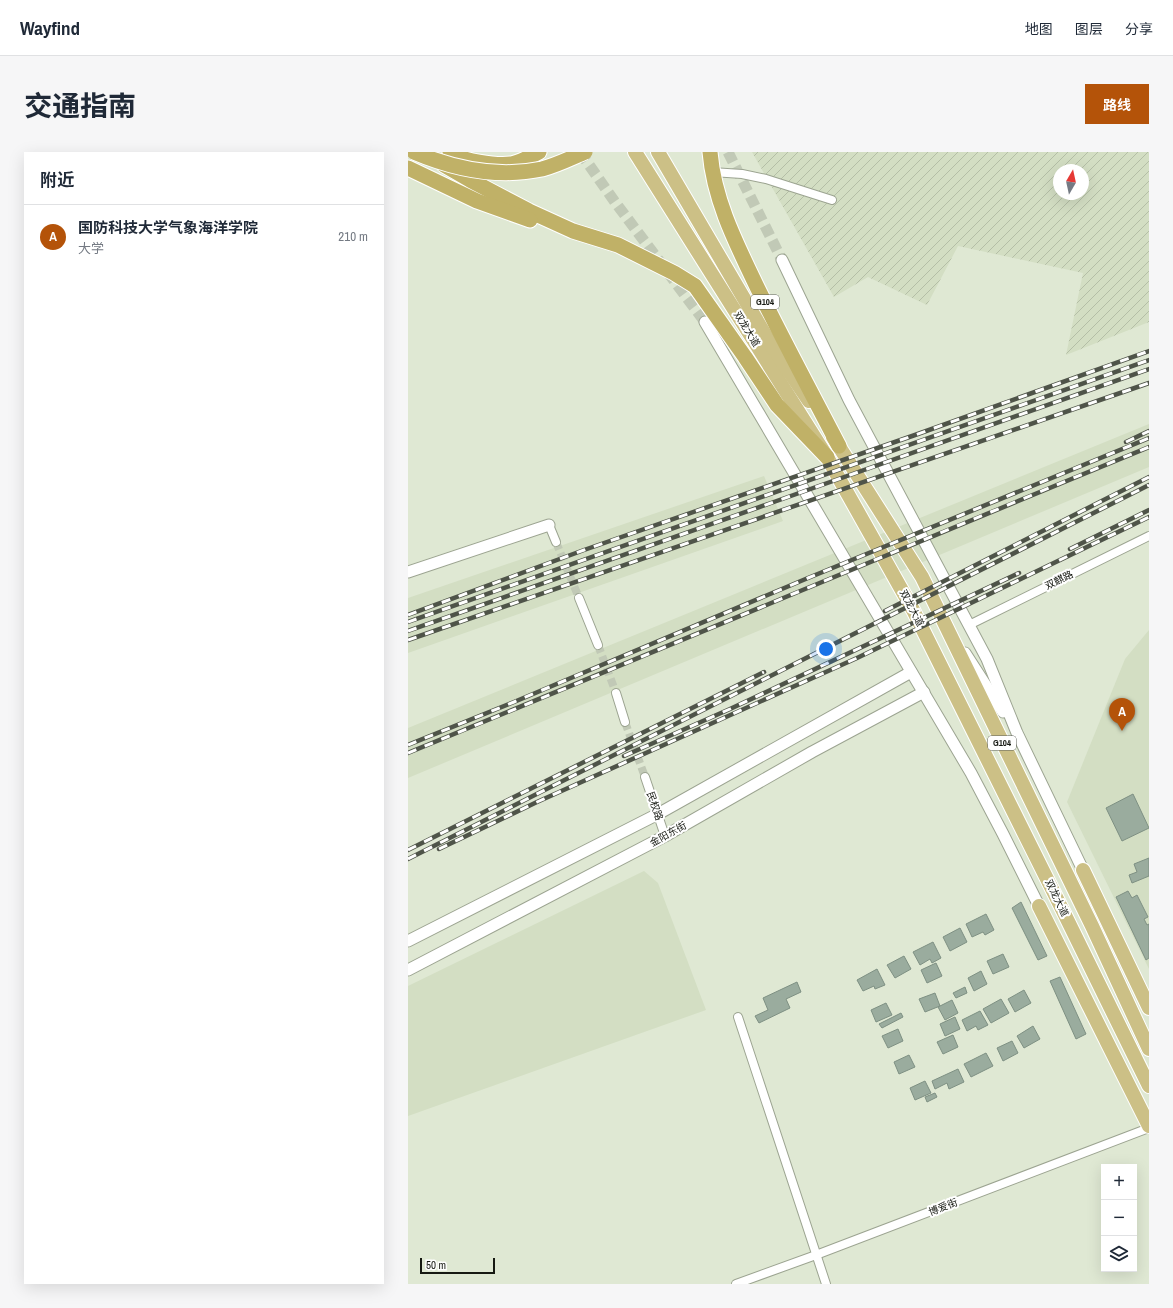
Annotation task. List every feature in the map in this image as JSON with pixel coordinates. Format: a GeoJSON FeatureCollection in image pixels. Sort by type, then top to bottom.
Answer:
{"type":"FeatureCollection","features":[{"type":"Feature","properties":{"kind":"highway"},"geometry":{"type":"LineString","coordinates":[[414,152],[430,159],[462,168],[493,173],[511,173],[543,169],[566,161],[585,152]]}},
{"type":"Feature","properties":{"kind":"highway","name":"G104"},"geometry":{"type":"LineString","coordinates":[[425,152],[470,180],[529,211],[573,231],[618,245],[674,273],[695,286],[745,357],[776,405],[827,458]]}},
{"type":"Feature","properties":{"kind":"highway"},"geometry":{"type":"LineString","coordinates":[[450,152],[454,155],[475,162],[510,164],[523,161],[539,152]]}},
{"type":"Feature","properties":{"kind":"highway","name":"双龙大道"},"geometry":{"type":"LineString","coordinates":[[635,152],[827,458],[913,610],[1149,1086]]}},
{"type":"Feature","properties":{"kind":"highway","name":"双龙大道"},"geometry":{"type":"LineString","coordinates":[[658,152],[774,348],[839,446],[922,577],[1092,926],[1149,1048]]}},
{"type":"Feature","properties":{"kind":"highway","name":"G104"},"geometry":{"type":"LineString","coordinates":[[710,152],[712,172],[730,229],[778,328],[839,446]]}},
{"type":"Feature","properties":{"kind":"highway"},"geometry":{"type":"LineString","coordinates":[[408,168],[505,212],[561,230],[588,236]]}},
{"type":"Feature","properties":{"kind":"highway"},"geometry":{"type":"LineString","coordinates":[[1083,870],[1149,1008]]}},
{"type":"Feature","properties":{"kind":"highway","name":"双龙大道"},"geometry":{"type":"LineString","coordinates":[[1039,906],[1149,1127]]}},
{"type":"Feature","properties":{"kind":"street"},"geometry":{"type":"LineString","coordinates":[[712,172],[742,174],[766,179],[832,200]]}},
{"type":"Feature","properties":{"kind":"street"},"geometry":{"type":"LineString","coordinates":[[782,260],[849,400],[987,659],[1017,733],[1083,870]]}},
{"type":"Feature","properties":{"kind":"street"},"geometry":{"type":"LineString","coordinates":[[705,322],[978,786],[1004,834],[1039,906]]}},
{"type":"Feature","properties":{"kind":"street"},"geometry":{"type":"LineString","coordinates":[[408,572],[549,525],[556,542]]}},
{"type":"Feature","properties":{"kind":"street","name":"双麒路"},"geometry":{"type":"LineString","coordinates":[[969,625],[1149,536]]}},
{"type":"Feature","properties":{"kind":"street"},"geometry":{"type":"LineString","coordinates":[[579,598],[598,645]]}},
{"type":"Feature","properties":{"kind":"street"},"geometry":{"type":"LineString","coordinates":[[942,618],[1017,733]]}},
{"type":"Feature","properties":{"kind":"street"},"geometry":{"type":"LineString","coordinates":[[408,941],[658,814],[911,672]]}},
{"type":"Feature","properties":{"kind":"street","name":"金阳东街"},"geometry":{"type":"LineString","coordinates":[[408,970],[665,836],[812,752],[924,692]]}},
{"type":"Feature","properties":{"kind":"street"},"geometry":{"type":"LineString","coordinates":[[616,694],[626,722]]}},
{"type":"Feature","properties":{"kind":"street","name":"民权路"},"geometry":{"type":"LineString","coordinates":[[645,777],[665,836]]}},
{"type":"Feature","properties":{"kind":"street"},"geometry":{"type":"LineString","coordinates":[[738,1017],[826,1284]]}},
{"type":"Feature","properties":{"kind":"street","name":"博爱街"},"geometry":{"type":"LineString","coordinates":[[736,1284],[816,1255],[1149,1127]]}},
{"type":"Feature","properties":{"kind":"shaded area"},"geometry":{"type":"Polygon","coordinates":[[[752,152],[1149,152],[1149,322],[1066,355],[1083,273],[958,246],[927,305],[868,277],[834,297],[752,152]]]}},
{"type":"Feature","properties":{"kind":"shaded area"},"geometry":{"type":"Polygon","coordinates":[[[1149,424],[1149,467],[408,778],[408,728],[1149,424]]]}},
{"type":"Feature","properties":{"kind":"shaded area"},"geometry":{"type":"Polygon","coordinates":[[[764,476],[783,521],[408,653],[408,598],[764,476]]]}},
{"type":"Feature","properties":{"kind":"shaded area"},"geometry":{"type":"Polygon","coordinates":[[[1149,630],[1149,969],[1067,802],[1125,659],[1149,630]]]}},
{"type":"Feature","properties":{"kind":"shaded area"},"geometry":{"type":"Polygon","coordinates":[[[644,871],[658,883],[706,1010],[408,1116],[408,986],[644,871]]]}},
{"type":"Feature","properties":{"kind":"building"},"geometry":{"type":"Polygon","coordinates":[[[1133,794],[1149,828],[1122,841],[1106,808],[1133,794]]]}},
{"type":"Feature","properties":{"kind":"building"},"geometry":{"type":"Polygon","coordinates":[[[1149,858],[1149,876],[1132,883],[1129,875],[1137,872],[1134,864],[1149,858]]]}},
{"type":"Feature","properties":{"kind":"building"},"geometry":{"type":"Polygon","coordinates":[[[1128,891],[1132,898],[1137,895],[1148,917],[1144,919],[1147,925],[1149,924],[1149,958],[1146,960],[1116,897],[1128,891]]]}},
{"type":"Feature","properties":{"kind":"building"},"geometry":{"type":"Polygon","coordinates":[[[1021,902],[1047,956],[1038,960],[1012,908],[1021,902]]]}},
{"type":"Feature","properties":{"kind":"building"},"geometry":{"type":"Polygon","coordinates":[[[986,914],[994,930],[985,935],[983,932],[972,937],[966,924],[986,914]]]}},
{"type":"Feature","properties":{"kind":"building"},"geometry":{"type":"Polygon","coordinates":[[[960,928],[967,942],[950,951],[943,937],[960,928]]]}},
{"type":"Feature","properties":{"kind":"building"},"geometry":{"type":"Polygon","coordinates":[[[933,942],[941,958],[932,963],[930,959],[920,965],[913,952],[933,942]]]}},
{"type":"Feature","properties":{"kind":"building"},"geometry":{"type":"Polygon","coordinates":[[[1003,954],[1009,967],[993,974],[987,961],[1003,954]]]}},
{"type":"Feature","properties":{"kind":"building"},"geometry":{"type":"Polygon","coordinates":[[[904,956],[911,969],[895,978],[887,965],[904,956]]]}},
{"type":"Feature","properties":{"kind":"building"},"geometry":{"type":"Polygon","coordinates":[[[936,963],[942,976],[927,983],[921,970],[936,963]]]}},
{"type":"Feature","properties":{"kind":"building"},"geometry":{"type":"Polygon","coordinates":[[[877,969],[885,985],[875,989],[874,986],[863,991],[857,980],[877,969]]]}},
{"type":"Feature","properties":{"kind":"building"},"geometry":{"type":"Polygon","coordinates":[[[981,971],[987,984],[974,991],[968,978],[981,971]]]}},
{"type":"Feature","properties":{"kind":"building"},"geometry":{"type":"Polygon","coordinates":[[[1060,977],[1086,1034],[1076,1039],[1050,981],[1060,977]]]}},
{"type":"Feature","properties":{"kind":"building"},"geometry":{"type":"Polygon","coordinates":[[[797,982],[801,992],[786,999],[790,1008],[759,1023],[755,1016],[768,1010],[763,998],[797,982]]]}},
{"type":"Feature","properties":{"kind":"building"},"geometry":{"type":"Polygon","coordinates":[[[965,987],[967,993],[956,998],[953,993],[965,987]]]}},
{"type":"Feature","properties":{"kind":"building"},"geometry":{"type":"Polygon","coordinates":[[[1024,990],[1031,1003],[1015,1012],[1008,999],[1024,990]]]}},
{"type":"Feature","properties":{"kind":"building"},"geometry":{"type":"Polygon","coordinates":[[[935,993],[940,1006],[925,1012],[919,999],[935,993]]]}},
{"type":"Feature","properties":{"kind":"building"},"geometry":{"type":"Polygon","coordinates":[[[1001,999],[1009,1013],[991,1023],[983,1009],[1001,999]]]}},
{"type":"Feature","properties":{"kind":"building"},"geometry":{"type":"Polygon","coordinates":[[[952,1000],[958,1013],[945,1020],[938,1007],[952,1000]]]}},
{"type":"Feature","properties":{"kind":"building"},"geometry":{"type":"Polygon","coordinates":[[[886,1003],[892,1015],[876,1022],[871,1010],[886,1003]]]}},
{"type":"Feature","properties":{"kind":"building"},"geometry":{"type":"Polygon","coordinates":[[[980,1011],[988,1025],[978,1030],[976,1026],[967,1031],[962,1020],[980,1011]]]}},
{"type":"Feature","properties":{"kind":"building"},"geometry":{"type":"Polygon","coordinates":[[[901,1013],[903,1017],[882,1028],[879,1024],[901,1013]]]}},
{"type":"Feature","properties":{"kind":"building"},"geometry":{"type":"Polygon","coordinates":[[[955,1017],[960,1029],[945,1036],[940,1024],[955,1017]]]}},
{"type":"Feature","properties":{"kind":"building"},"geometry":{"type":"Polygon","coordinates":[[[1033,1026],[1040,1039],[1024,1048],[1017,1036],[1033,1026]]]}},
{"type":"Feature","properties":{"kind":"building"},"geometry":{"type":"Polygon","coordinates":[[[898,1029],[903,1041],[888,1048],[882,1036],[898,1029]]]}},
{"type":"Feature","properties":{"kind":"building"},"geometry":{"type":"Polygon","coordinates":[[[953,1035],[958,1047],[943,1054],[937,1042],[953,1035]]]}},
{"type":"Feature","properties":{"kind":"building"},"geometry":{"type":"Polygon","coordinates":[[[1012,1041],[1018,1053],[1003,1061],[997,1048],[1012,1041]]]}},
{"type":"Feature","properties":{"kind":"building"},"geometry":{"type":"Polygon","coordinates":[[[986,1053],[993,1066],[971,1077],[964,1064],[986,1053]]]}},
{"type":"Feature","properties":{"kind":"building"},"geometry":{"type":"Polygon","coordinates":[[[909,1055],[915,1067],[899,1074],[894,1062],[909,1055]]]}},
{"type":"Feature","properties":{"kind":"building"},"geometry":{"type":"Polygon","coordinates":[[[958,1069],[964,1082],[949,1089],[947,1083],[935,1089],[932,1081],[958,1069]]]}},
{"type":"Feature","properties":{"kind":"building"},"geometry":{"type":"Polygon","coordinates":[[[925,1081],[931,1093],[915,1100],[910,1088],[925,1081]]]}},
{"type":"Feature","properties":{"kind":"building"},"geometry":{"type":"Polygon","coordinates":[[[935,1093],[937,1097],[927,1102],[925,1097],[935,1093]]]}},
{"type":"Feature","properties":{"kind":"tunnel"},"geometry":{"type":"LineString","coordinates":[[580,152],[615,202],[705,322]]}},
{"type":"Feature","properties":{"kind":"tunnel"},"geometry":{"type":"LineString","coordinates":[[728,152],[782,260]]}},
{"type":"Feature","properties":{"kind":"tunnel"},"geometry":{"type":"LineString","coordinates":[[556,542],[579,598]]}},
{"type":"Feature","properties":{"kind":"tunnel"},"geometry":{"type":"LineString","coordinates":[[598,645],[616,693]]}},
{"type":"Feature","properties":{"kind":"tunnel"},"geometry":{"type":"LineString","coordinates":[[625,722],[645,777]]}},
{"type":"Feature","properties":{"kind":"railway"},"geometry":{"type":"LineString","coordinates":[[408,615],[584,550],[915,435],[1149,351]]}},
{"type":"Feature","properties":{"kind":"railway"},"geometry":{"type":"LineString","coordinates":[[408,622],[1149,360]]}},
{"type":"Feature","properties":{"kind":"railway"},"geometry":{"type":"LineString","coordinates":[[408,631],[1149,369]]}},
{"type":"Feature","properties":{"kind":"railway"},"geometry":{"type":"LineString","coordinates":[[408,640],[1149,383]]}},
{"type":"Feature","properties":{"kind":"railway"},"geometry":{"type":"LineString","coordinates":[[1126,442],[1149,431]]}},
{"type":"Feature","properties":{"kind":"railway"},"geometry":{"type":"LineString","coordinates":[[408,745],[1149,438]]}},
{"type":"Feature","properties":{"kind":"railway"},"geometry":{"type":"LineString","coordinates":[[408,753],[1149,447]]}},
{"type":"Feature","properties":{"kind":"railway"},"geometry":{"type":"LineString","coordinates":[[885,611],[1149,477]]}},
{"type":"Feature","properties":{"kind":"railway"},"geometry":{"type":"LineString","coordinates":[[408,859],[1149,485]]}},
{"type":"Feature","properties":{"kind":"railway"},"geometry":{"type":"LineString","coordinates":[[1070,549],[1149,510]]}},
{"type":"Feature","properties":{"kind":"railway"},"geometry":{"type":"LineString","coordinates":[[439,849],[537,802],[857,658],[1149,517]]}},
{"type":"Feature","properties":{"kind":"railway"},"geometry":{"type":"LineString","coordinates":[[624,756],[730,709],[1019,573]]}},
{"type":"Feature","properties":{"kind":"railway"},"geometry":{"type":"LineString","coordinates":[[408,850],[764,672]]}},
{"type":"Feature","properties":{"kind":"place","name":"国防科技大学气象海洋学院"},"geometry":{"type":"Point","coordinates":[1122,731]}}]}
